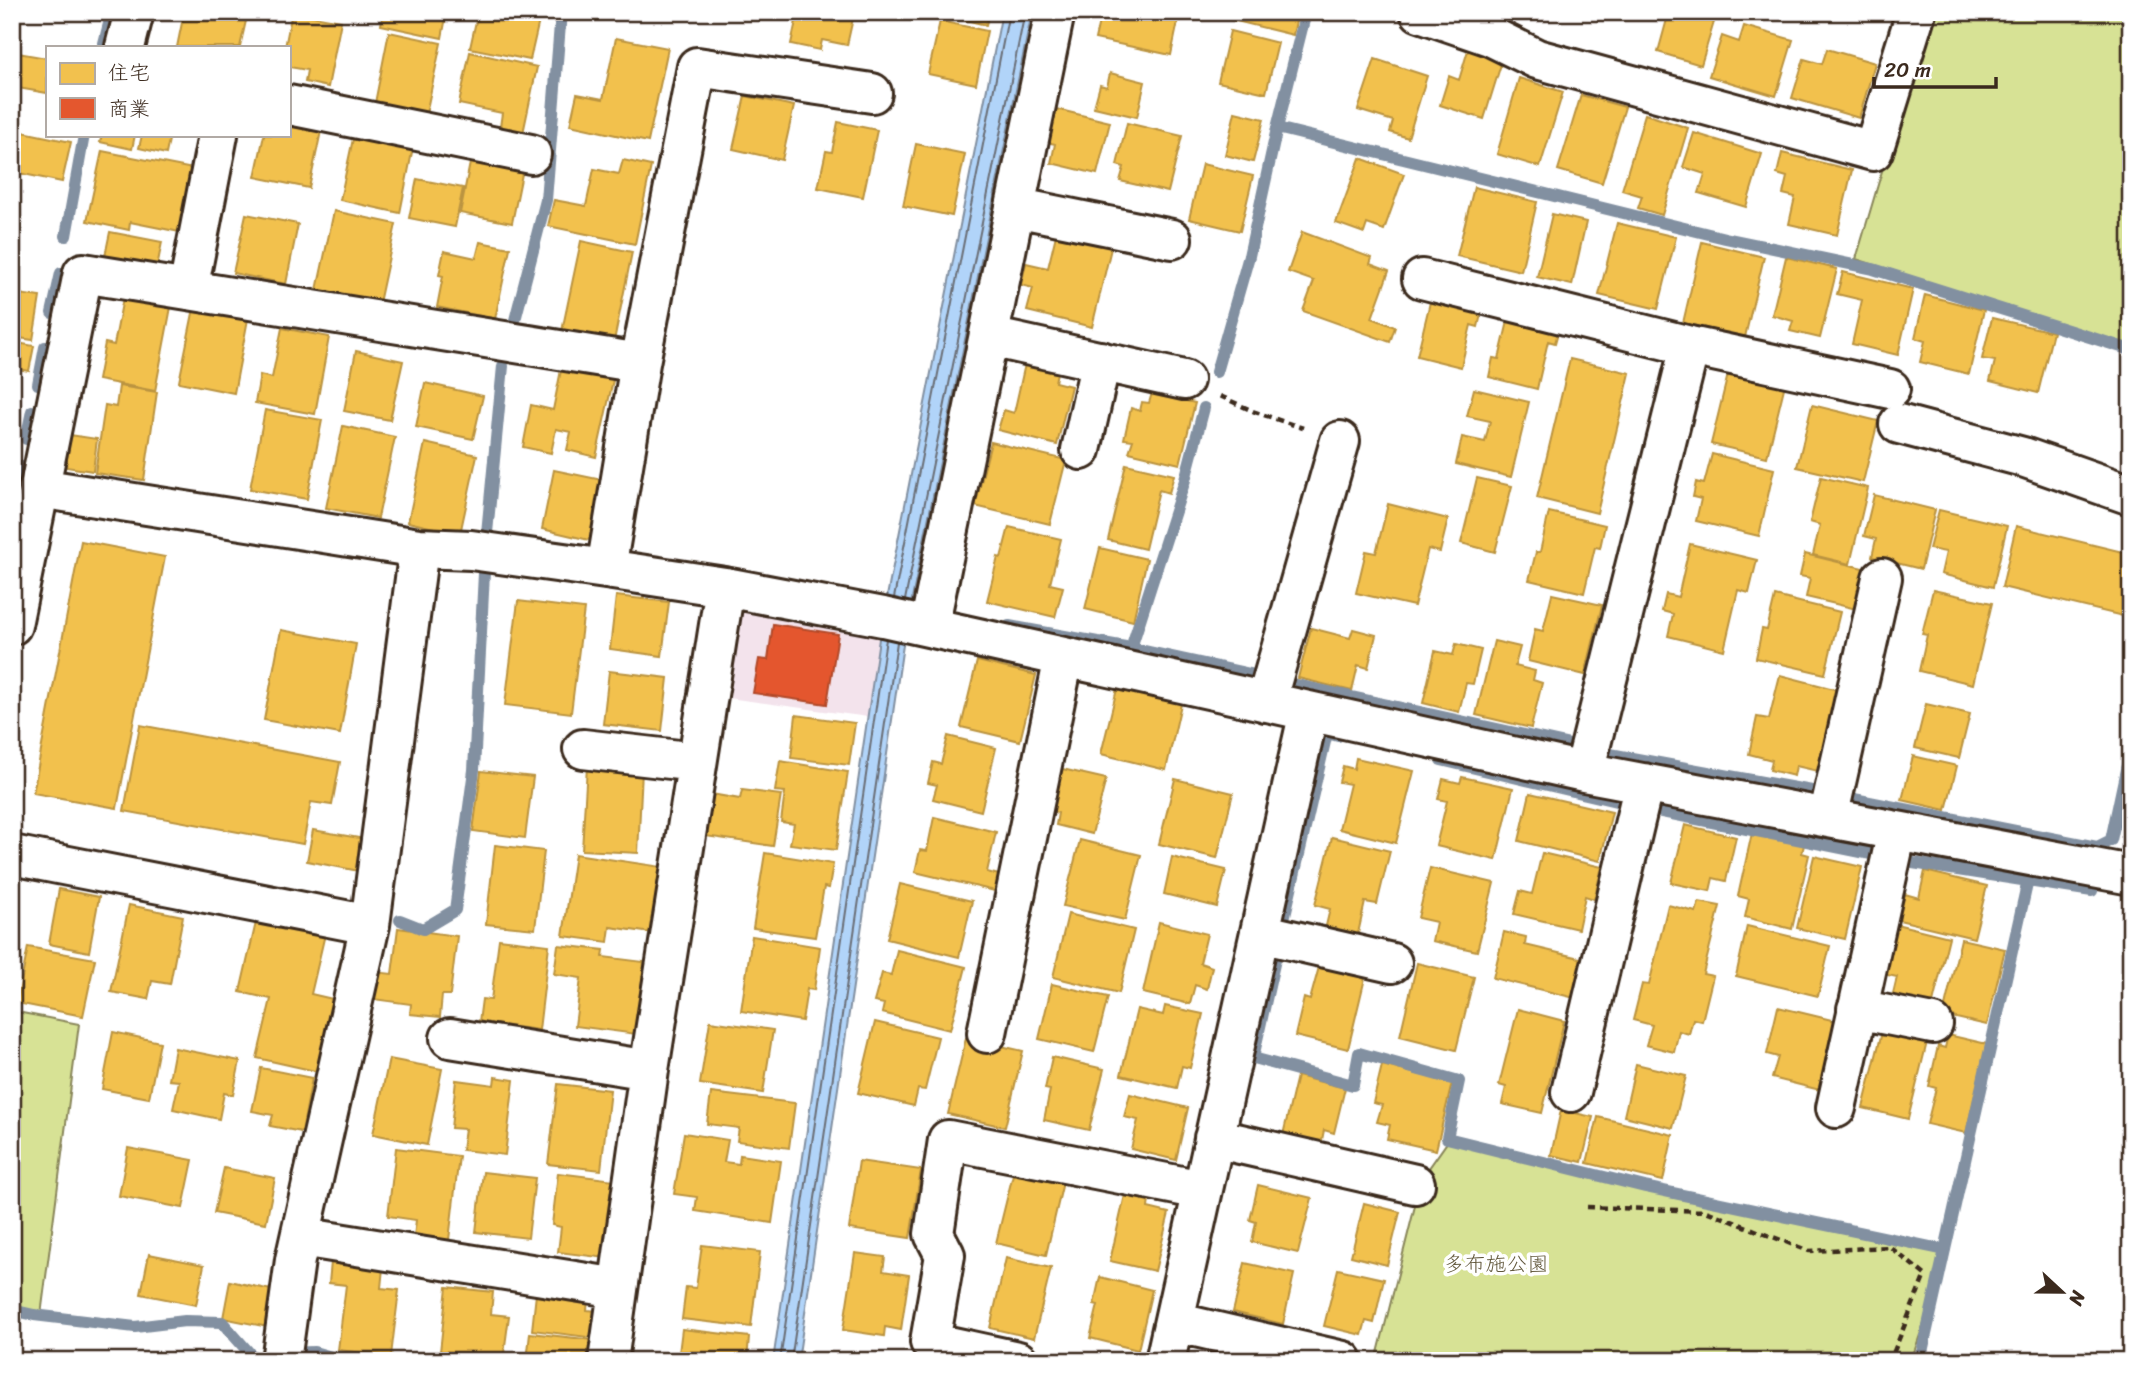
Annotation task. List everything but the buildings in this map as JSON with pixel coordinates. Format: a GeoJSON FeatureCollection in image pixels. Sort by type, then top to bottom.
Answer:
{"type":"FeatureCollection","features":[{"type":"Feature","properties":{"kind":"street"},"geometry":{"type":"LineString","coordinates":[[125,46],[134,12]]}},
{"type":"Feature","properties":{"kind":"street"},"geometry":{"type":"LineString","coordinates":[[908,622],[990,337],[1055,12]]}},
{"type":"Feature","properties":{"kind":"street"},"geometry":{"type":"LineString","coordinates":[[1420,12],[1490,36],[1537,59],[1873,151],[1916,12]]}},
{"type":"Feature","properties":{"kind":"street"},"geometry":{"type":"LineString","coordinates":[[606,569],[640,363],[697,67],[872,93]]}},
{"type":"Feature","properties":{"kind":"street"},"geometry":{"type":"LineString","coordinates":[[290,106],[531,154]]}},
{"type":"Feature","properties":{"kind":"street"},"geometry":{"type":"LineString","coordinates":[[188,290],[218,136]]}},
{"type":"Feature","properties":{"kind":"street"},"geometry":{"type":"LineString","coordinates":[[1015,207],[1171,239]]}},
{"type":"Feature","properties":{"kind":"street"},"geometry":{"type":"LineString","coordinates":[[12,625],[83,273],[640,363]]}},
{"type":"Feature","properties":{"kind":"street"},"geometry":{"type":"LineString","coordinates":[[1422,279],[1690,346],[1894,406],[2023,457],[2131,495]]}},
{"type":"Feature","properties":{"kind":"street"},"geometry":{"type":"LineString","coordinates":[[990,337],[1184,380]]}},
{"type":"Feature","properties":{"kind":"street"},"geometry":{"type":"LineString","coordinates":[[1584,772],[1690,346]]}},
{"type":"Feature","properties":{"kind":"street"},"geometry":{"type":"LineString","coordinates":[[1081,450],[1101,361]]}},
{"type":"Feature","properties":{"kind":"street"},"geometry":{"type":"LineString","coordinates":[[1266,702],[1340,441]]}},
{"type":"Feature","properties":{"kind":"street"},"geometry":{"type":"LineString","coordinates":[[39,488],[419,548],[471,550],[725,587],[908,622],[1584,772],[2131,875]]}},
{"type":"Feature","properties":{"kind":"street"},"geometry":{"type":"LineString","coordinates":[[283,1348],[295,1260],[370,925],[419,548]]}},
{"type":"Feature","properties":{"kind":"street"},"geometry":{"type":"LineString","coordinates":[[1828,818],[1882,578]]}},
{"type":"Feature","properties":{"kind":"street"},"geometry":{"type":"LineString","coordinates":[[608,1361],[649,1070],[725,587]]}},
{"type":"Feature","properties":{"kind":"street"},"geometry":{"type":"LineString","coordinates":[[987,1033],[1064,657]]}},
{"type":"Feature","properties":{"kind":"street"},"geometry":{"type":"LineString","coordinates":[[1166,1361],[1309,711]]}},
{"type":"Feature","properties":{"kind":"street"},"geometry":{"type":"LineString","coordinates":[[583,749],[697,762]]}},
{"type":"Feature","properties":{"kind":"street"},"geometry":{"type":"LineString","coordinates":[[1571,1092],[1644,783]]}},
{"type":"Feature","properties":{"kind":"street"},"geometry":{"type":"LineString","coordinates":[[1836,1108],[1897,831]]}},
{"type":"Feature","properties":{"kind":"street"},"geometry":{"type":"LineString","coordinates":[[12,855],[370,925]]}},
{"type":"Feature","properties":{"kind":"street"},"geometry":{"type":"LineString","coordinates":[[1259,933],[1392,964]]}},
{"type":"Feature","properties":{"kind":"street"},"geometry":{"type":"LineString","coordinates":[[1857,1009],[1933,1024]]}},
{"type":"Feature","properties":{"kind":"street"},"geometry":{"type":"LineString","coordinates":[[450,1038],[649,1070]]}},
{"type":"Feature","properties":{"kind":"street"},"geometry":{"type":"LineString","coordinates":[[1214,1138],[1415,1184]]}},
{"type":"Feature","properties":{"kind":"street"},"geometry":{"type":"LineString","coordinates":[[1018,1361],[930,1342],[945,1255],[934,1234],[948,1140],[1202,1190]]}},
{"type":"Feature","properties":{"kind":"street"},"geometry":{"type":"LineString","coordinates":[[300,1237],[618,1288]]}},
{"type":"Feature","properties":{"kind":"street"},"geometry":{"type":"LineString","coordinates":[[1174,1322],[1343,1361]]}},
{"type":"Feature","properties":{"kind":"path"},"geometry":{"type":"LineString","coordinates":[[1184,380],[1255,412],[1340,441]]}},
{"type":"Feature","properties":{"kind":"path"},"geometry":{"type":"LineString","coordinates":[[1587,1207],[1706,1211],[1809,1251],[1890,1247],[1924,1275],[1890,1361]]}},
{"type":"Feature","properties":{"kind":"shaded area"},"geometry":{"type":"Polygon","coordinates":[[[737,605],[880,632],[868,717],[721,697],[737,605]]]}},
{"type":"Feature","properties":{"kind":"green space"},"geometry":{"type":"Polygon","coordinates":[[[1929,12],[2131,12],[2131,346],[1856,259],[1929,12]]]}},
{"type":"Feature","properties":{"kind":"green space"},"geometry":{"type":"Polygon","coordinates":[[[12,1011],[79,1024],[41,1315],[12,1312],[12,1011]]]}},
{"type":"Feature","properties":{"kind":"green space","name":"多布施公園"},"geometry":{"type":"Polygon","coordinates":[[[1448,1141],[1670,1194],[1948,1253],[1911,1361],[1376,1361],[1422,1178],[1448,1141]]]}},
{"type":"Feature","properties":{"kind":"water"},"geometry":{"type":"Polygon","coordinates":[[[1002,12],[1032,12],[904,638],[798,1361],[773,1361],[880,632],[1002,12]]]}},
{"type":"Feature","properties":{"kind":"waterway"},"geometry":{"type":"LineString","coordinates":[[103,46],[112,12]]}},
{"type":"Feature","properties":{"kind":"waterway"},"geometry":{"type":"LineString","coordinates":[[514,324],[546,200],[561,12]]}},
{"type":"Feature","properties":{"kind":"waterway"},"geometry":{"type":"LineString","coordinates":[[1277,128],[1306,12]]}},
{"type":"Feature","properties":{"kind":"waterway"},"geometry":{"type":"LineString","coordinates":[[1216,372],[1249,256],[1277,128],[1725,238],[1873,269],[2131,350]]}},
{"type":"Feature","properties":{"kind":"waterway"},"geometry":{"type":"LineString","coordinates":[[66,236],[84,136]]}},
{"type":"Feature","properties":{"kind":"waterway"},"geometry":{"type":"LineString","coordinates":[[52,313],[61,273]]}},
{"type":"Feature","properties":{"kind":"waterway"},"geometry":{"type":"LineString","coordinates":[[38,384],[45,347]]}},
{"type":"Feature","properties":{"kind":"waterway"},"geometry":{"type":"LineString","coordinates":[[487,533],[503,366]]}},
{"type":"Feature","properties":{"kind":"waterway"},"geometry":{"type":"LineString","coordinates":[[1131,648],[1185,480],[1204,408]]}},
{"type":"Feature","properties":{"kind":"waterway"},"geometry":{"type":"LineString","coordinates":[[26,439],[32,411]]}},
{"type":"Feature","properties":{"kind":"waterway"},"geometry":{"type":"LineString","coordinates":[[12,502],[20,466]]}},
{"type":"Feature","properties":{"kind":"waterway"},"geometry":{"type":"LineString","coordinates":[[400,920],[423,929],[455,910],[474,770],[484,573]]}},
{"type":"Feature","properties":{"kind":"waterway"},"geometry":{"type":"LineString","coordinates":[[1009,626],[1131,648],[1255,675]]}},
{"type":"Feature","properties":{"kind":"waterway"},"geometry":{"type":"LineString","coordinates":[[1288,683],[1570,745]]}},
{"type":"Feature","properties":{"kind":"waterway"},"geometry":{"type":"LineString","coordinates":[[1285,915],[1327,733],[1338,736]]}},
{"type":"Feature","properties":{"kind":"waterway"},"geometry":{"type":"LineString","coordinates":[[1849,798],[2097,847],[2111,840],[2131,746]]}},
{"type":"Feature","properties":{"kind":"waterway"},"geometry":{"type":"LineString","coordinates":[[1610,754],[1812,791]]}},
{"type":"Feature","properties":{"kind":"waterway"},"geometry":{"type":"LineString","coordinates":[[1441,760],[1616,801]]}},
{"type":"Feature","properties":{"kind":"waterway"},"geometry":{"type":"LineString","coordinates":[[1652,810],[1871,854]]}},
{"type":"Feature","properties":{"kind":"waterway"},"geometry":{"type":"LineString","coordinates":[[1906,862],[2092,891]]}},
{"type":"Feature","properties":{"kind":"waterway"},"geometry":{"type":"LineString","coordinates":[[1920,1361],[2028,880]]}},
{"type":"Feature","properties":{"kind":"waterway"},"geometry":{"type":"LineString","coordinates":[[1276,955],[1253,1058],[1353,1085],[1359,1053],[1459,1081],[1447,1138],[1645,1187],[1945,1250]]}},
{"type":"Feature","properties":{"kind":"waterway"},"geometry":{"type":"LineString","coordinates":[[12,1310],[135,1327],[185,1321],[222,1322],[252,1356],[252,1361]]}},
{"type":"Feature","properties":{"kind":"waterway"},"geometry":{"type":"LineString","coordinates":[[288,1353],[314,1352],[345,1361]]}}]}
